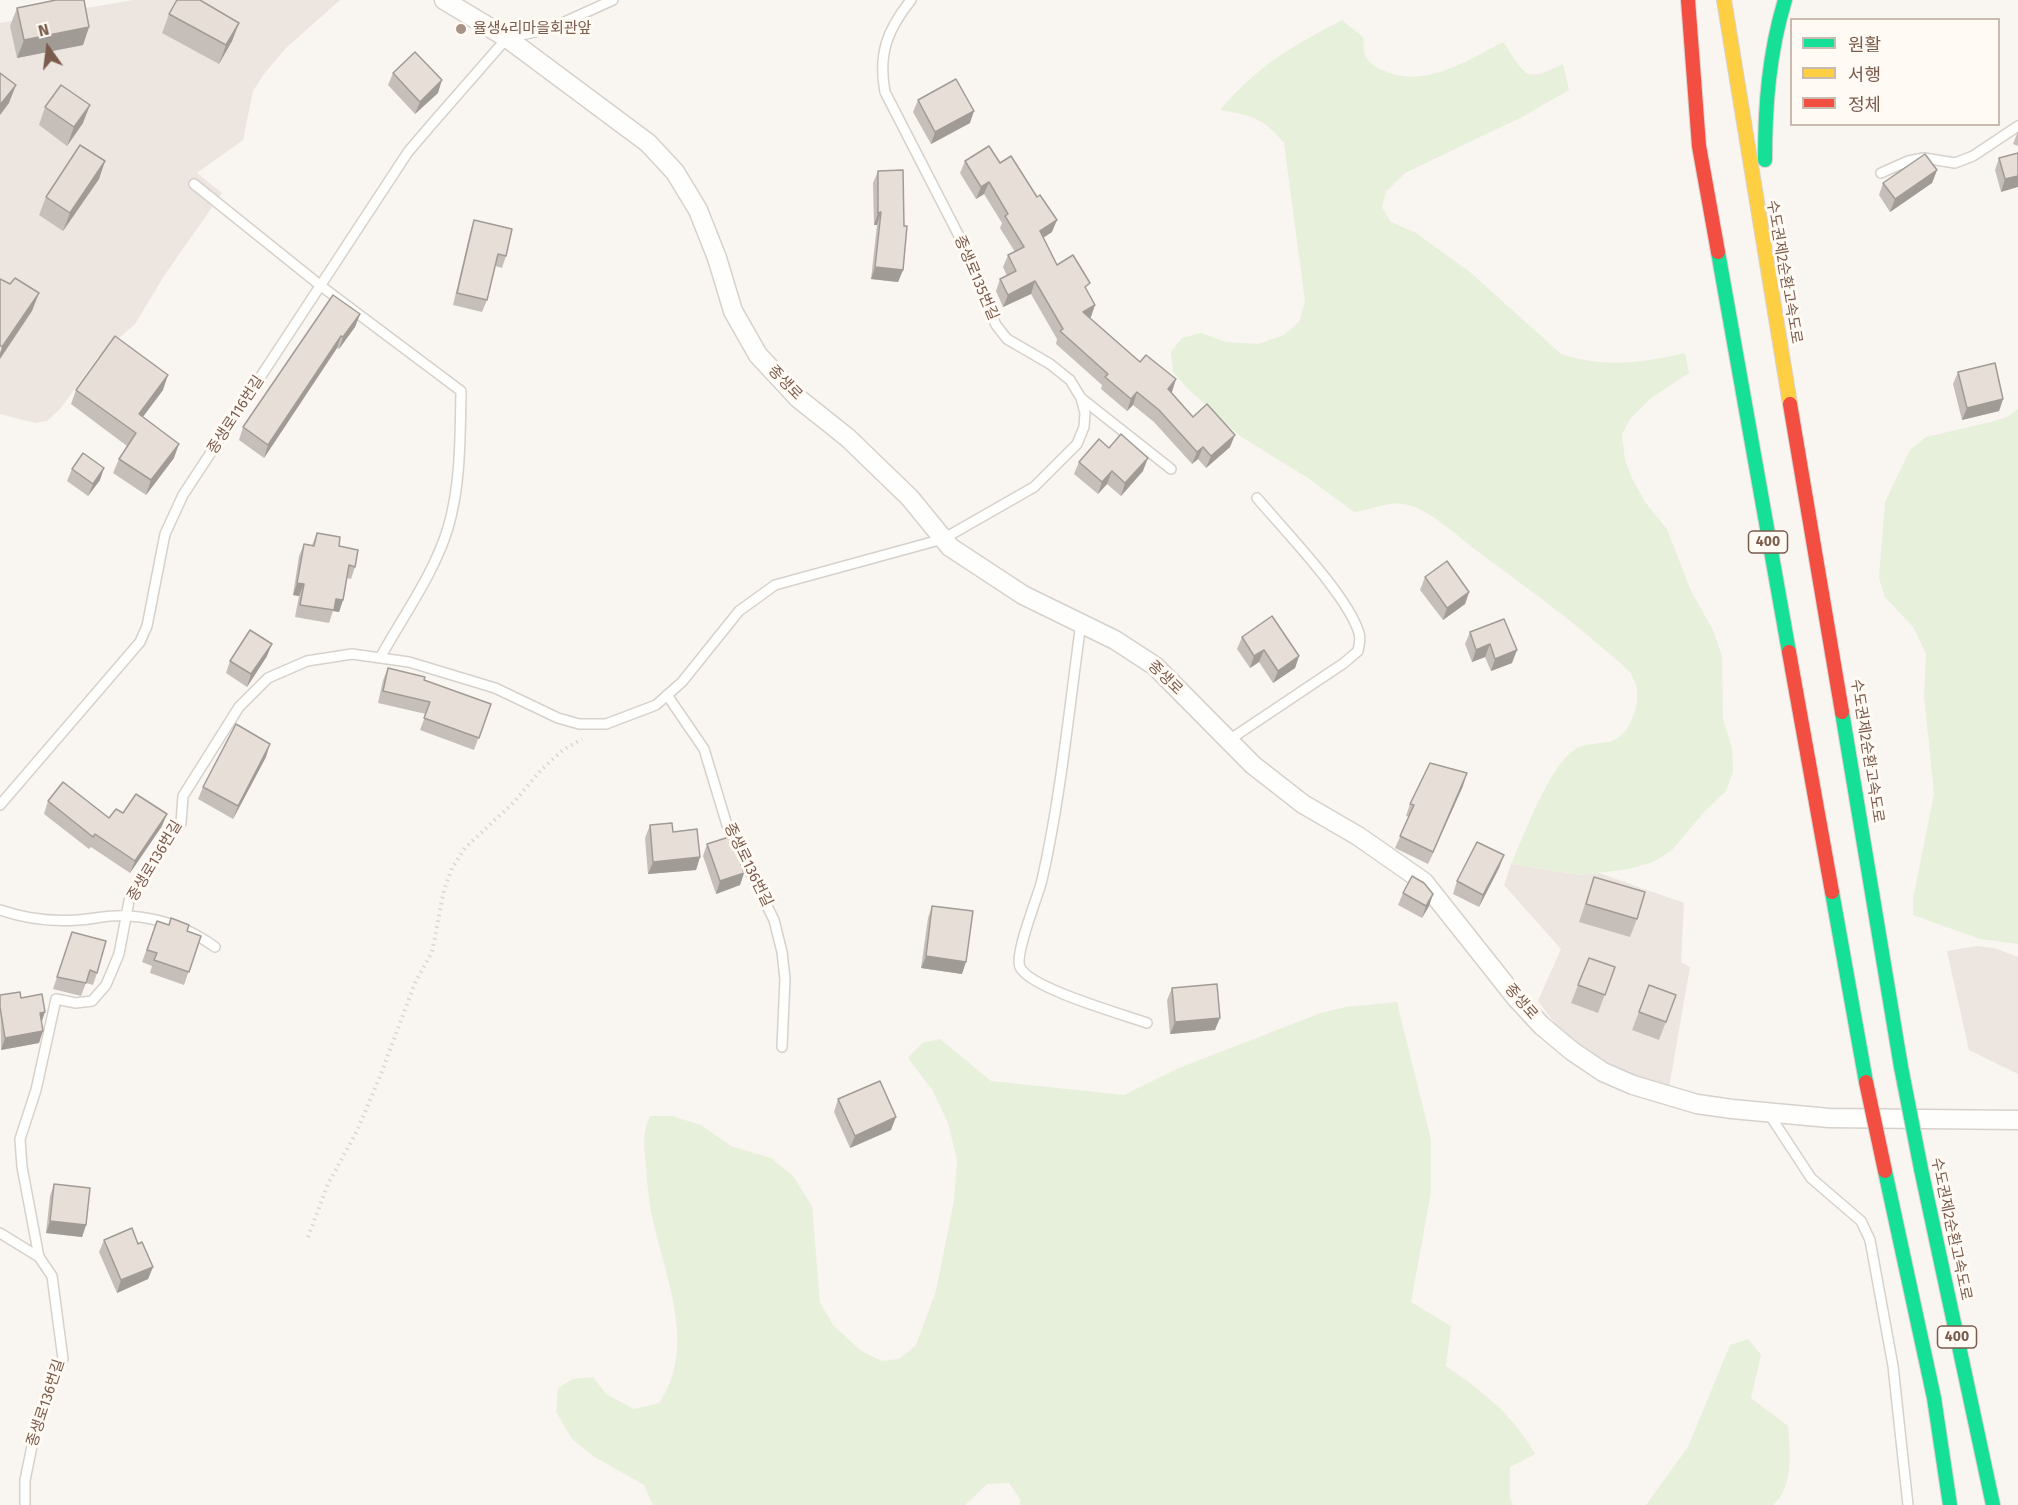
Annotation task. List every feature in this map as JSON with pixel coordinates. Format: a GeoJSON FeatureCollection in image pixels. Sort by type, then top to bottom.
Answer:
{"type":"FeatureCollection","features":[{"type":"Feature","properties":{"kind":"highway","name":"400"},"geometry":{"type":"LineString","coordinates":[[1688,0],[1699,146],[1866,1082],[1934,1398],[1950,1505]]}},
{"type":"Feature","properties":{"kind":"highway","name":"수도권제2순환고속도로"},"geometry":{"type":"LineString","coordinates":[[1724,0],[1767,279],[1848,738],[1901,1067],[1993,1505]]}},
{"type":"Feature","properties":{"kind":"highway"},"geometry":{"type":"LineString","coordinates":[[1767,279],[1764,122],[1776,26],[1785,0]]}},
{"type":"Feature","properties":{"kind":"highway"},"geometry":{"type":"LineString","coordinates":[[1674,11],[1699,146]]}},
{"type":"Feature","properties":{"kind":"street","name":"종생로"},"geometry":{"type":"LineString","coordinates":[[444,0],[507,38],[648,143],[675,172],[698,210],[717,258],[733,311],[758,355],[800,399],[848,438],[910,498],[950,547],[1023,595],[1115,640],[1155,666],[1253,765],[1304,804],[1424,882],[1516,998],[1542,1026],[1572,1051],[1604,1072],[1648,1090],[1696,1104],[1769,1114],[1829,1118],[2018,1120]]}},
{"type":"Feature","properties":{"kind":"lane"},"geometry":{"type":"LineString","coordinates":[[507,38],[549,29],[613,0]]}},
{"type":"Feature","properties":{"kind":"lane","name":"종생로135번길"},"geometry":{"type":"LineString","coordinates":[[911,0],[885,45],[881,68],[885,92],[958,234],[996,325],[1007,339],[1050,364],[1070,380],[1081,398],[1171,469]]}},
{"type":"Feature","properties":{"kind":"lane","name":"종생로116번길"},"geometry":{"type":"LineString","coordinates":[[0,805],[140,642],[147,626],[165,534],[183,495],[408,152],[507,38]]}},
{"type":"Feature","properties":{"kind":"lane"},"geometry":{"type":"LineString","coordinates":[[1881,173],[1908,160],[1924,158],[1955,163],[1973,156],[2018,126]]}},
{"type":"Feature","properties":{"kind":"lane"},"geometry":{"type":"LineString","coordinates":[[194,184],[321,286],[460,391],[459,452],[448,528],[435,560],[380,658]]}},
{"type":"Feature","properties":{"kind":"lane"},"geometry":{"type":"LineString","coordinates":[[943,539],[1017,498],[1054,470],[1077,444],[1084,427],[1085,412],[1081,398]]}},
{"type":"Feature","properties":{"kind":"lane"},"geometry":{"type":"LineString","coordinates":[[1229,740],[1344,663],[1358,651],[1360,636],[1352,616],[1341,600],[1257,498]]}},
{"type":"Feature","properties":{"kind":"lane","name":"종생로136번길"},"geometry":{"type":"LineString","coordinates":[[25,1505],[25,1480],[37,1422],[63,1359],[52,1276],[39,1257],[22,1167],[20,1139],[36,1090],[56,999],[76,1003],[92,1001],[106,985],[119,954],[129,902],[143,875],[181,823],[183,796],[239,707],[268,678],[308,662],[352,654],[409,663],[495,688],[569,721],[606,724],[656,705],[682,682],[739,611],[774,585],[943,539]]}},
{"type":"Feature","properties":{"kind":"lane"},"geometry":{"type":"LineString","coordinates":[[1081,623],[1052,836],[1041,883],[1018,952],[1019,966],[1027,977],[1056,991],[1147,1023]]}},
{"type":"Feature","properties":{"kind":"lane","name":"종생로136번길"},"geometry":{"type":"LineString","coordinates":[[667,695],[704,748],[727,825],[774,920],[782,952],[785,979],[782,1047]]}},
{"type":"Feature","properties":{"kind":"lane"},"geometry":{"type":"LineString","coordinates":[[0,910],[21,917],[45,921],[127,915],[167,922],[193,931],[215,947]]}},
{"type":"Feature","properties":{"kind":"lane"},"geometry":{"type":"LineString","coordinates":[[1769,1114],[1811,1178],[1861,1221],[1870,1240],[1893,1366],[1908,1505]]}},
{"type":"Feature","properties":{"kind":"lane"},"geometry":{"type":"LineString","coordinates":[[0,1233],[39,1257]]}},
{"type":"Feature","properties":{"kind":"path"},"geometry":{"type":"LineString","coordinates":[[308,1237],[328,1184],[357,1131],[375,1089],[415,983],[432,952],[444,890],[452,868],[465,848],[514,802],[541,770],[563,750],[606,724]]}},
{"type":"Feature","properties":{"kind":"shaded area"},"geometry":{"type":"Polygon","coordinates":[[[133,0],[340,0],[285,49],[264,74],[253,91],[243,140],[197,173],[222,193],[164,276],[135,324],[98,357],[60,409],[47,421],[35,423],[0,414],[0,23],[133,0]]]}},
{"type":"Feature","properties":{"kind":"shaded area"},"geometry":{"type":"Polygon","coordinates":[[[1511,864],[1581,875],[1599,873],[1684,903],[1681,962],[1690,967],[1668,1093],[1616,1076],[1561,1032],[1538,1001],[1561,949],[1504,885],[1511,864]]]}},
{"type":"Feature","properties":{"kind":"shaded area"},"geometry":{"type":"Polygon","coordinates":[[[1977,946],[1994,948],[2018,957],[2018,1074],[1969,1050],[1947,951],[1977,946]]]}},
{"type":"Feature","properties":{"kind":"green space"},"geometry":{"type":"Polygon","coordinates":[[[1342,20],[1363,37],[1364,53],[1374,66],[1397,75],[1413,77],[1444,71],[1503,42],[1522,69],[1532,75],[1563,64],[1569,90],[1524,116],[1405,173],[1386,192],[1382,207],[1391,222],[1416,233],[1470,272],[1561,354],[1592,361],[1623,362],[1685,353],[1689,373],[1651,398],[1630,419],[1622,434],[1625,460],[1632,478],[1645,502],[1667,529],[1691,591],[1713,630],[1722,656],[1723,719],[1732,748],[1733,772],[1726,791],[1706,810],[1672,850],[1653,862],[1629,869],[1581,875],[1511,864],[1536,806],[1552,777],[1569,754],[1579,747],[1612,741],[1628,727],[1637,698],[1636,686],[1631,673],[1574,624],[1434,517],[1417,508],[1401,504],[1388,504],[1354,512],[1308,478],[1240,436],[1187,388],[1173,372],[1171,352],[1182,338],[1201,333],[1226,342],[1258,344],[1284,335],[1299,322],[1305,301],[1284,143],[1256,119],[1220,110],[1248,80],[1276,58],[1342,20]]]}},
{"type":"Feature","properties":{"kind":"green space"},"geometry":{"type":"Polygon","coordinates":[[[2018,409],[2018,944],[1980,939],[1913,915],[1913,899],[1934,794],[1924,695],[1926,654],[1914,628],[1885,597],[1879,578],[1885,502],[1910,450],[1926,437],[1991,422],[2009,416],[2018,409]]]}},
{"type":"Feature","properties":{"kind":"green space"},"geometry":{"type":"Polygon","coordinates":[[[1397,1002],[1431,1140],[1431,1192],[1411,1302],[1451,1326],[1446,1366],[1496,1404],[1517,1427],[1535,1454],[1510,1467],[1510,1498],[1513,1505],[1020,1505],[1020,1499],[1009,1483],[987,1484],[965,1505],[653,1505],[644,1485],[593,1456],[572,1439],[556,1412],[558,1388],[573,1379],[593,1377],[606,1394],[634,1409],[659,1403],[671,1381],[676,1358],[677,1334],[669,1284],[648,1194],[644,1140],[650,1116],[672,1116],[701,1125],[731,1146],[771,1158],[793,1176],[812,1206],[820,1303],[833,1325],[861,1351],[882,1361],[899,1359],[916,1345],[936,1291],[954,1201],[957,1160],[948,1123],[933,1091],[908,1058],[922,1043],[940,1039],[991,1081],[1124,1095],[1179,1068],[1321,1013],[1346,1007],[1397,1002]]]}},
{"type":"Feature","properties":{"kind":"green space"},"geometry":{"type":"Polygon","coordinates":[[[1748,1339],[1761,1355],[1751,1398],[1788,1426],[1788,1479],[1780,1497],[1773,1505],[1646,1505],[1688,1447],[1730,1345],[1748,1339]]]}},
{"type":"Feature","properties":{"kind":"building"},"geometry":{"type":"Polygon","coordinates":[[[56,0],[84,0],[89,27],[24,40],[17,8],[56,0]]]}},
{"type":"Feature","properties":{"kind":"building"},"geometry":{"type":"Polygon","coordinates":[[[177,0],[200,0],[239,23],[226,45],[169,14],[177,0]]]}},
{"type":"Feature","properties":{"kind":"building"},"geometry":{"type":"Polygon","coordinates":[[[415,52],[442,80],[420,102],[393,73],[415,52]]]}},
{"type":"Feature","properties":{"kind":"building"},"geometry":{"type":"Polygon","coordinates":[[[0,73],[16,85],[0,105],[0,73]]]}},
{"type":"Feature","properties":{"kind":"building"},"geometry":{"type":"Polygon","coordinates":[[[956,79],[974,111],[935,132],[918,100],[956,79]]]}},
{"type":"Feature","properties":{"kind":"building"},"geometry":{"type":"Polygon","coordinates":[[[61,85],[90,105],[74,127],[45,107],[61,85]]]}},
{"type":"Feature","properties":{"kind":"building"},"geometry":{"type":"Polygon","coordinates":[[[80,145],[105,161],[70,213],[46,197],[80,145]]]}},
{"type":"Feature","properties":{"kind":"building"},"geometry":{"type":"Polygon","coordinates":[[[989,146],[1000,163],[1011,156],[1037,197],[1040,195],[1057,220],[1040,231],[1057,265],[1073,255],[1090,283],[1085,287],[1095,305],[1083,312],[1140,362],[1146,355],[1176,379],[1168,389],[1193,417],[1207,404],[1235,435],[1211,456],[1203,447],[1197,452],[1159,410],[1137,392],[1131,399],[1105,377],[1108,374],[1060,331],[1063,329],[1035,281],[1008,295],[1000,279],[1016,271],[1008,255],[1024,247],[1005,216],[1008,214],[989,182],[981,187],[965,161],[989,146]]]}},
{"type":"Feature","properties":{"kind":"building"},"geometry":{"type":"Polygon","coordinates":[[[2018,153],[2018,176],[2005,179],[1999,158],[2018,153]]]}},
{"type":"Feature","properties":{"kind":"building"},"geometry":{"type":"Polygon","coordinates":[[[1925,154],[1937,170],[1895,199],[1883,183],[1925,154]]]}},
{"type":"Feature","properties":{"kind":"building"},"geometry":{"type":"Polygon","coordinates":[[[903,170],[904,226],[907,226],[903,270],[875,267],[881,212],[878,213],[878,171],[903,170]]]}},
{"type":"Feature","properties":{"kind":"building"},"geometry":{"type":"Polygon","coordinates":[[[474,220],[512,229],[506,256],[498,254],[487,300],[457,293],[474,220]]]}},
{"type":"Feature","properties":{"kind":"building"},"geometry":{"type":"Polygon","coordinates":[[[15,278],[39,293],[2,347],[0,345],[0,279],[10,284],[15,278]]]}},
{"type":"Feature","properties":{"kind":"building"},"geometry":{"type":"Polygon","coordinates":[[[333,295],[360,314],[343,337],[341,336],[268,445],[243,427],[333,295]]]}},
{"type":"Feature","properties":{"kind":"building"},"geometry":{"type":"Polygon","coordinates":[[[115,336],[168,375],[139,414],[179,444],[151,480],[119,459],[136,433],[76,390],[115,336]]]}},
{"type":"Feature","properties":{"kind":"building"},"geometry":{"type":"Polygon","coordinates":[[[1995,363],[2003,399],[1967,408],[1958,372],[1995,363]]]}},
{"type":"Feature","properties":{"kind":"building"},"geometry":{"type":"Polygon","coordinates":[[[1121,434],[1148,458],[1125,483],[1112,471],[1102,482],[1079,462],[1099,439],[1109,448],[1121,434]]]}},
{"type":"Feature","properties":{"kind":"building"},"geometry":{"type":"Polygon","coordinates":[[[83,453],[104,468],[93,484],[72,469],[83,453]]]}},
{"type":"Feature","properties":{"kind":"building"},"geometry":{"type":"Polygon","coordinates":[[[317,533],[340,537],[339,546],[358,550],[355,567],[349,565],[343,600],[336,599],[334,610],[300,605],[304,584],[297,583],[304,544],[314,546],[317,533]]]}},
{"type":"Feature","properties":{"kind":"building"},"geometry":{"type":"Polygon","coordinates":[[[1447,561],[1469,592],[1447,608],[1425,577],[1447,561]]]}},
{"type":"Feature","properties":{"kind":"building"},"geometry":{"type":"Polygon","coordinates":[[[1272,616],[1299,656],[1278,671],[1264,650],[1254,656],[1242,637],[1272,616]]]}},
{"type":"Feature","properties":{"kind":"building"},"geometry":{"type":"Polygon","coordinates":[[[1504,619],[1517,650],[1495,659],[1490,644],[1476,650],[1470,632],[1504,619]]]}},
{"type":"Feature","properties":{"kind":"building"},"geometry":{"type":"Polygon","coordinates":[[[250,630],[272,644],[251,674],[230,661],[250,630]]]}},
{"type":"Feature","properties":{"kind":"building"},"geometry":{"type":"Polygon","coordinates":[[[388,668],[425,677],[424,680],[491,704],[479,738],[424,718],[430,702],[383,691],[388,668]]]}},
{"type":"Feature","properties":{"kind":"building"},"geometry":{"type":"Polygon","coordinates":[[[236,724],[270,744],[238,806],[203,787],[236,724]]]}},
{"type":"Feature","properties":{"kind":"building"},"geometry":{"type":"Polygon","coordinates":[[[1430,763],[1467,773],[1433,852],[1400,836],[1414,805],[1410,804],[1430,763]]]}},
{"type":"Feature","properties":{"kind":"building"},"geometry":{"type":"Polygon","coordinates":[[[63,782],[109,818],[116,809],[123,813],[136,794],[167,814],[135,861],[95,834],[93,837],[48,801],[63,782]]]}},
{"type":"Feature","properties":{"kind":"building"},"geometry":{"type":"Polygon","coordinates":[[[672,823],[673,832],[697,829],[700,857],[653,862],[650,825],[672,823]]]}},
{"type":"Feature","properties":{"kind":"building"},"geometry":{"type":"Polygon","coordinates":[[[732,836],[744,873],[720,881],[707,844],[732,836]]]}},
{"type":"Feature","properties":{"kind":"building"},"geometry":{"type":"Polygon","coordinates":[[[1477,842],[1504,855],[1483,895],[1457,881],[1477,842]]]}},
{"type":"Feature","properties":{"kind":"building"},"geometry":{"type":"Polygon","coordinates":[[[1412,876],[1424,883],[1433,894],[1426,906],[1403,893],[1412,876]]]}},
{"type":"Feature","properties":{"kind":"building"},"geometry":{"type":"Polygon","coordinates":[[[1594,877],[1645,892],[1637,919],[1586,904],[1594,877]]]}},
{"type":"Feature","properties":{"kind":"building"},"geometry":{"type":"Polygon","coordinates":[[[932,906],[973,911],[966,962],[926,956],[932,906]]]}},
{"type":"Feature","properties":{"kind":"building"},"geometry":{"type":"Polygon","coordinates":[[[171,918],[189,925],[187,931],[201,936],[189,972],[154,960],[157,953],[147,950],[157,921],[169,925],[171,918]]]}},
{"type":"Feature","properties":{"kind":"building"},"geometry":{"type":"Polygon","coordinates":[[[72,932],[106,941],[97,973],[90,970],[86,983],[57,977],[72,932]]]}},
{"type":"Feature","properties":{"kind":"building"},"geometry":{"type":"Polygon","coordinates":[[[1589,958],[1615,967],[1605,995],[1578,985],[1589,958]]]}},
{"type":"Feature","properties":{"kind":"building"},"geometry":{"type":"Polygon","coordinates":[[[1217,984],[1220,1018],[1175,1022],[1172,988],[1217,984]]]}},
{"type":"Feature","properties":{"kind":"building"},"geometry":{"type":"Polygon","coordinates":[[[1649,985],[1676,995],[1666,1022],[1639,1012],[1649,985]]]}},
{"type":"Feature","properties":{"kind":"building"},"geometry":{"type":"Polygon","coordinates":[[[20,992],[21,998],[42,994],[45,1012],[40,1013],[43,1031],[5,1038],[0,995],[20,992]]]}},
{"type":"Feature","properties":{"kind":"building"},"geometry":{"type":"Polygon","coordinates":[[[880,1081],[896,1117],[855,1136],[838,1099],[880,1081]]]}},
{"type":"Feature","properties":{"kind":"building"},"geometry":{"type":"Polygon","coordinates":[[[54,1184],[90,1188],[86,1225],[50,1221],[54,1184]]]}},
{"type":"Feature","properties":{"kind":"building"},"geometry":{"type":"Polygon","coordinates":[[[132,1228],[138,1244],[142,1242],[153,1267],[121,1280],[104,1240],[132,1228]]]}},
{"type":"Feature","properties":{"kind":"traffic: fast"},"geometry":{"type":"LineString","coordinates":[[1765,160],[1769,79],[1775,40],[1785,0]]}},
{"type":"Feature","properties":{"kind":"traffic: fast"},"geometry":{"type":"LineString","coordinates":[[1718,252],[1789,652]]}},
{"type":"Feature","properties":{"kind":"traffic: fast"},"geometry":{"type":"LineString","coordinates":[[1842,712],[1901,1067]]}},
{"type":"Feature","properties":{"kind":"traffic: fast"},"geometry":{"type":"LineString","coordinates":[[1832,892],[1866,1082]]}},
{"type":"Feature","properties":{"kind":"traffic: fast"},"geometry":{"type":"LineString","coordinates":[[1901,1067],[1921,1169]]}},
{"type":"Feature","properties":{"kind":"traffic: fast"},"geometry":{"type":"LineString","coordinates":[[1921,1169],[1993,1505]]}},
{"type":"Feature","properties":{"kind":"traffic: fast"},"geometry":{"type":"LineString","coordinates":[[1885,1171],[1934,1398],[1950,1505]]}},
{"type":"Feature","properties":{"kind":"traffic: slow"},"geometry":{"type":"LineString","coordinates":[[1724,0],[1790,404]]}},
{"type":"Feature","properties":{"kind":"traffic: jam"},"geometry":{"type":"LineString","coordinates":[[1688,0],[1699,146],[1718,252]]}},
{"type":"Feature","properties":{"kind":"traffic: jam"},"geometry":{"type":"LineString","coordinates":[[1790,404],[1842,712]]}},
{"type":"Feature","properties":{"kind":"traffic: jam"},"geometry":{"type":"LineString","coordinates":[[1789,652],[1832,892]]}},
{"type":"Feature","properties":{"kind":"traffic: jam"},"geometry":{"type":"LineString","coordinates":[[1866,1082],[1885,1171]]}},
{"type":"Feature","properties":{"kind":"place","name":"율생4리마을회관앞"},"geometry":{"type":"Point","coordinates":[461,29]}}]}
